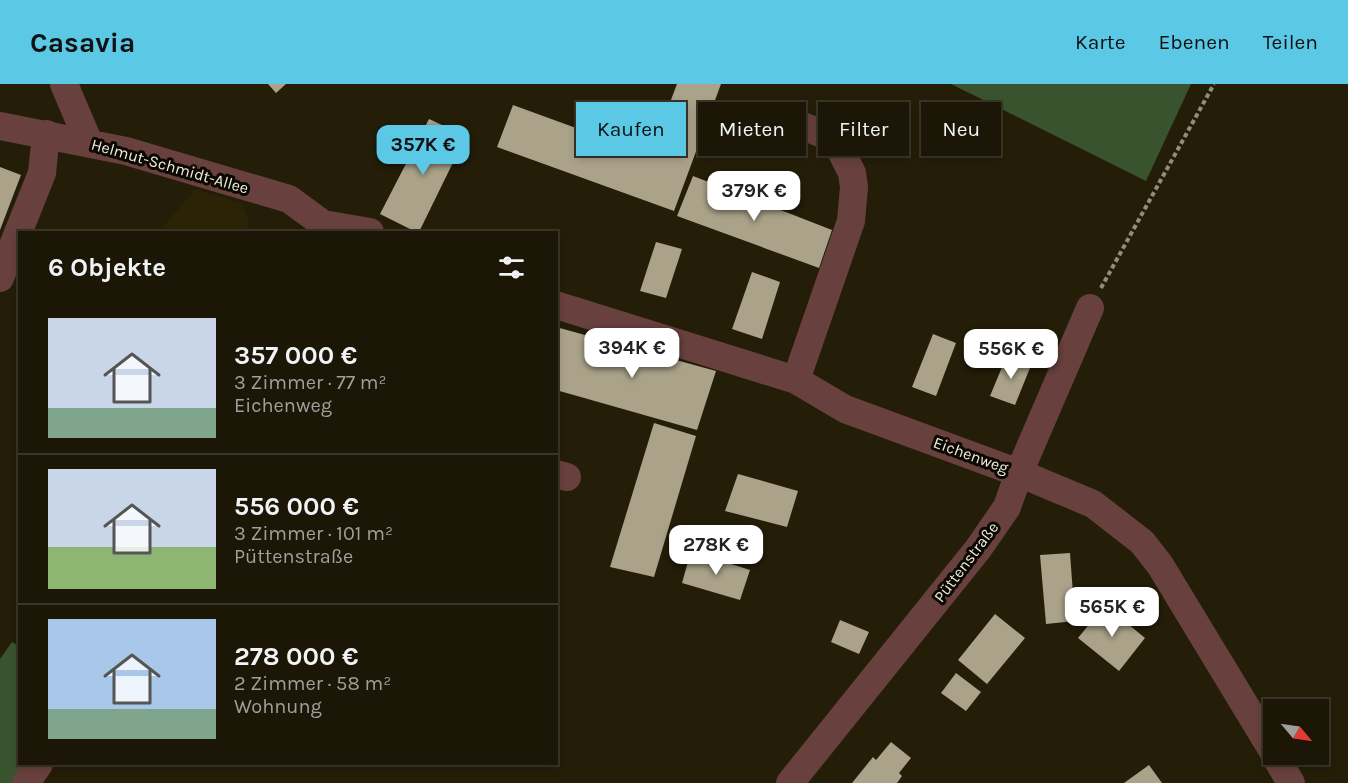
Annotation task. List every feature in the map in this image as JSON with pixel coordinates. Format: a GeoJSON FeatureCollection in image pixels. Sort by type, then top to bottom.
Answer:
{"type":"FeatureCollection","features":[{"type":"Feature","properties":{"kind":"street"},"geometry":{"type":"LineString","coordinates":[[64,84],[89,143]]}},
{"type":"Feature","properties":{"kind":"street","name":"Helmut-Schmidt-Allee"},"geometry":{"type":"LineString","coordinates":[[0,126],[126,151],[290,199],[325,228]]}},
{"type":"Feature","properties":{"kind":"street"},"geometry":{"type":"LineString","coordinates":[[796,380],[851,221],[854,188],[852,173],[839,147],[825,135],[806,127]]}},
{"type":"Feature","properties":{"kind":"street"},"geometry":{"type":"LineString","coordinates":[[19,231],[42,173],[46,134]]}},
{"type":"Feature","properties":{"kind":"street"},"geometry":{"type":"LineString","coordinates":[[325,228],[359,231]]}},
{"type":"Feature","properties":{"kind":"street"},"geometry":{"type":"LineString","coordinates":[[0,278],[18,233]]}},
{"type":"Feature","properties":{"kind":"street","name":"Eichenweg"},"geometry":{"type":"LineString","coordinates":[[558,305],[796,380],[845,408],[1019,473],[1093,504],[1142,542],[1160,565],[1263,736]]}},
{"type":"Feature","properties":{"kind":"street","name":"Püttenstraße"},"geometry":{"type":"LineString","coordinates":[[790,783],[978,549],[1007,507],[1019,473],[1090,308]]}},
{"type":"Feature","properties":{"kind":"street"},"geometry":{"type":"LineString","coordinates":[[26,783],[38,765]]}},
{"type":"Feature","properties":{"kind":"street","name":"Eichenweg"},"geometry":{"type":"LineString","coordinates":[[1280,765],[1291,783]]}},
{"type":"Feature","properties":{"kind":"path"},"geometry":{"type":"LineString","coordinates":[[1090,308],[1214,84]]}},
{"type":"Feature","properties":{"kind":"shaded area"},"geometry":{"type":"Polygon","coordinates":[[[196,189],[242,204],[250,224],[246,231],[159,231],[196,189]]]}},
{"type":"Feature","properties":{"kind":"green space"},"geometry":{"type":"Polygon","coordinates":[[[951,84],[1191,84],[1146,181],[1001,109],[1001,102],[987,102],[951,84]]]}},
{"type":"Feature","properties":{"kind":"green space"},"geometry":{"type":"Polygon","coordinates":[[[12,642],[18,645],[18,765],[25,765],[13,783],[0,783],[0,659],[12,642]]]}},
{"type":"Feature","properties":{"kind":"building"},"geometry":{"type":"Polygon","coordinates":[[[268,84],[286,84],[276,93],[268,84]]]}},
{"type":"Feature","properties":{"kind":"building"},"geometry":{"type":"Polygon","coordinates":[[[677,84],[721,84],[714,102],[698,102],[698,146],[674,211],[497,147],[513,105],[576,128],[576,156],[686,156],[686,102],[670,102],[677,84]]]}},
{"type":"Feature","properties":{"kind":"building"},"geometry":{"type":"Polygon","coordinates":[[[429,119],[466,136],[419,231],[414,231],[380,214],[429,119]]]}},
{"type":"Feature","properties":{"kind":"building"},"geometry":{"type":"Polygon","coordinates":[[[0,167],[21,175],[0,230],[0,167]]]}},
{"type":"Feature","properties":{"kind":"building"},"geometry":{"type":"Polygon","coordinates":[[[693,176],[832,230],[819,268],[677,216],[693,176]]]}},
{"type":"Feature","properties":{"kind":"building"},"geometry":{"type":"Polygon","coordinates":[[[656,242],[682,249],[666,298],[640,291],[656,242]]]}},
{"type":"Feature","properties":{"kind":"building"},"geometry":{"type":"Polygon","coordinates":[[[752,272],[780,282],[762,339],[732,329],[752,272]]]}},
{"type":"Feature","properties":{"kind":"building"},"geometry":{"type":"Polygon","coordinates":[[[558,328],[716,371],[697,430],[558,391],[558,328]]]}},
{"type":"Feature","properties":{"kind":"building"},"geometry":{"type":"Polygon","coordinates":[[[933,334],[956,343],[936,396],[912,387],[933,334]]]}},
{"type":"Feature","properties":{"kind":"building"},"geometry":{"type":"Polygon","coordinates":[[[1007,355],[1032,363],[1015,405],[990,396],[1007,355]]]}},
{"type":"Feature","properties":{"kind":"building"},"geometry":{"type":"Polygon","coordinates":[[[654,423],[696,436],[654,577],[610,567],[654,423]]]}},
{"type":"Feature","properties":{"kind":"building"},"geometry":{"type":"Polygon","coordinates":[[[738,474],[798,491],[787,527],[725,511],[738,474]]]}},
{"type":"Feature","properties":{"kind":"building"},"geometry":{"type":"Polygon","coordinates":[[[691,551],[750,570],[740,600],[682,583],[691,551]]]}},
{"type":"Feature","properties":{"kind":"building"},"geometry":{"type":"Polygon","coordinates":[[[1070,553],[1075,621],[1046,624],[1040,555],[1070,553]]]}},
{"type":"Feature","properties":{"kind":"building"},"geometry":{"type":"Polygon","coordinates":[[[1105,605],[1145,638],[1119,671],[1078,638],[1105,605]]]}},
{"type":"Feature","properties":{"kind":"building"},"geometry":{"type":"Polygon","coordinates":[[[995,614],[1025,638],[987,684],[958,660],[995,614]]]}},
{"type":"Feature","properties":{"kind":"building"},"geometry":{"type":"Polygon","coordinates":[[[840,620],[869,632],[859,654],[831,642],[840,620]]]}},
{"type":"Feature","properties":{"kind":"building"},"geometry":{"type":"Polygon","coordinates":[[[956,673],[981,692],[966,711],[941,693],[956,673]]]}},
{"type":"Feature","properties":{"kind":"building"},"geometry":{"type":"Polygon","coordinates":[[[891,742],[911,758],[899,773],[902,776],[897,783],[852,783],[873,757],[876,760],[891,742]]]}},
{"type":"Feature","properties":{"kind":"building"},"geometry":{"type":"Polygon","coordinates":[[[1149,765],[1162,783],[1124,783],[1149,765]]]}}]}
